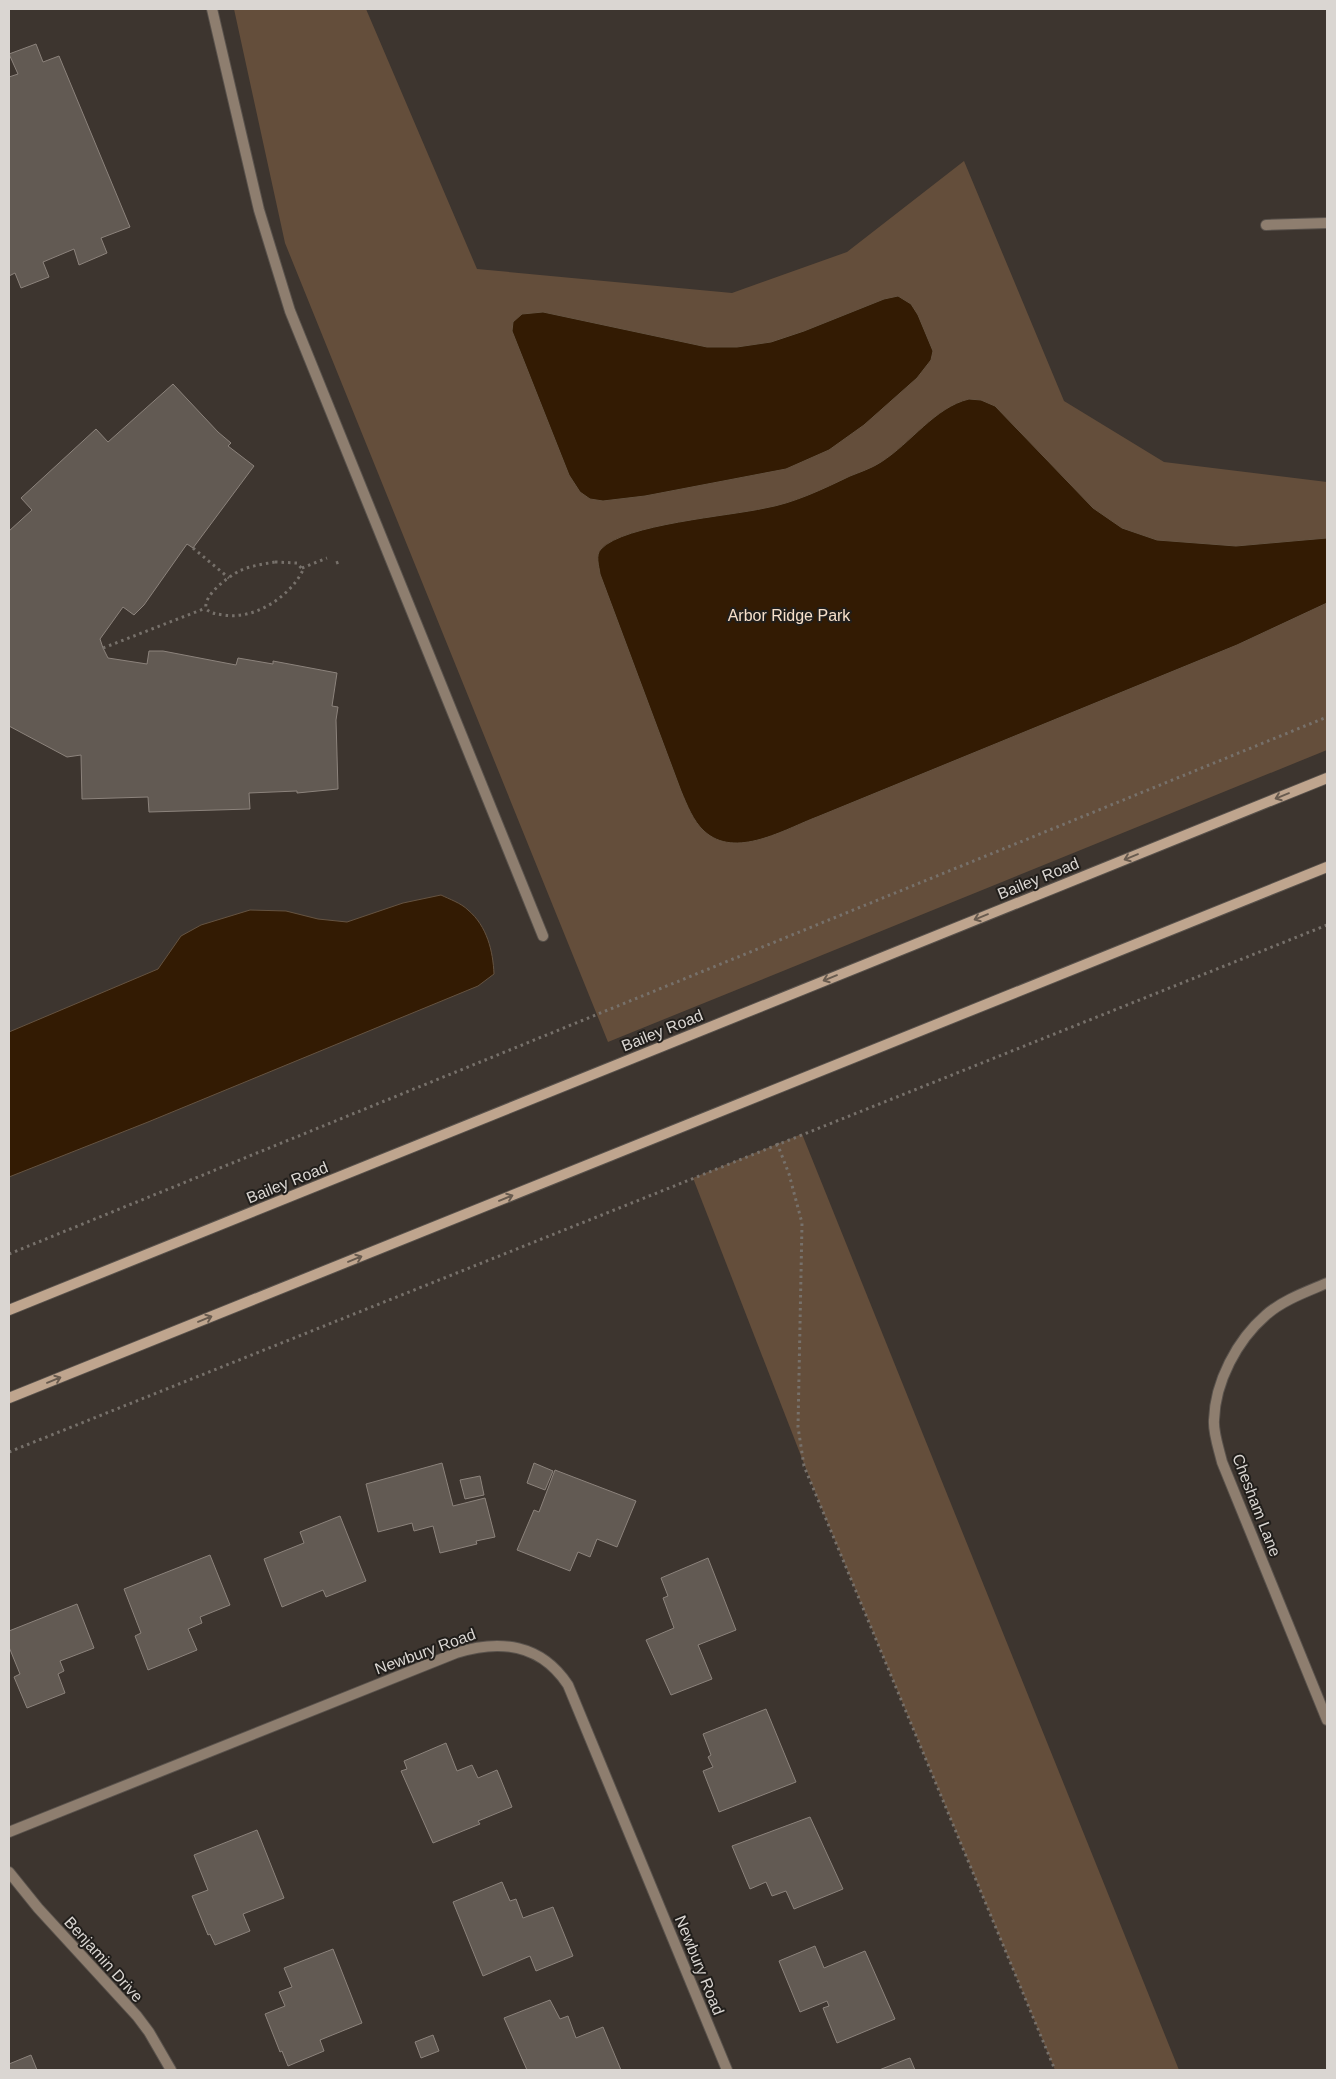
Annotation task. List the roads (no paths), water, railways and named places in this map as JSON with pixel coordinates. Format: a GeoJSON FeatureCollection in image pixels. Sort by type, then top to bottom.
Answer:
{"type":"FeatureCollection","features":[{"type":"Feature","properties":{"kind":"main road","name":"Bailey Road"},"geometry":{"type":"LineString","coordinates":[[9,1310],[1327,778]]}},
{"type":"Feature","properties":{"kind":"main road"},"geometry":{"type":"LineString","coordinates":[[9,1398],[1327,867]]}},
{"type":"Feature","properties":{"kind":"street"},"geometry":{"type":"LineString","coordinates":[[212,9],[259,210],[290,311],[543,936]]}},
{"type":"Feature","properties":{"kind":"street"},"geometry":{"type":"LineString","coordinates":[[1266,225],[1327,223]]}},
{"type":"Feature","properties":{"kind":"street","name":"Chesham Lane"},"geometry":{"type":"LineString","coordinates":[[1327,1283],[1294,1296],[1266,1315],[1238,1346],[1222,1380],[1213,1421],[1222,1462],[1327,1720]]}},
{"type":"Feature","properties":{"kind":"street","name":"Newbury Road"},"geometry":{"type":"LineString","coordinates":[[9,1832],[456,1652],[497,1644],[518,1648],[548,1663],[568,1685],[727,2070]]}},
{"type":"Feature","properties":{"kind":"street","name":"Benjamin Drive"},"geometry":{"type":"LineString","coordinates":[[9,1872],[38,1908],[137,2016],[149,2032],[171,2070]]}},
{"type":"Feature","properties":{"kind":"park label","name":"Arbor Ridge Park"},"geometry":{"type":"Point","coordinates":[789,615]}}]}
